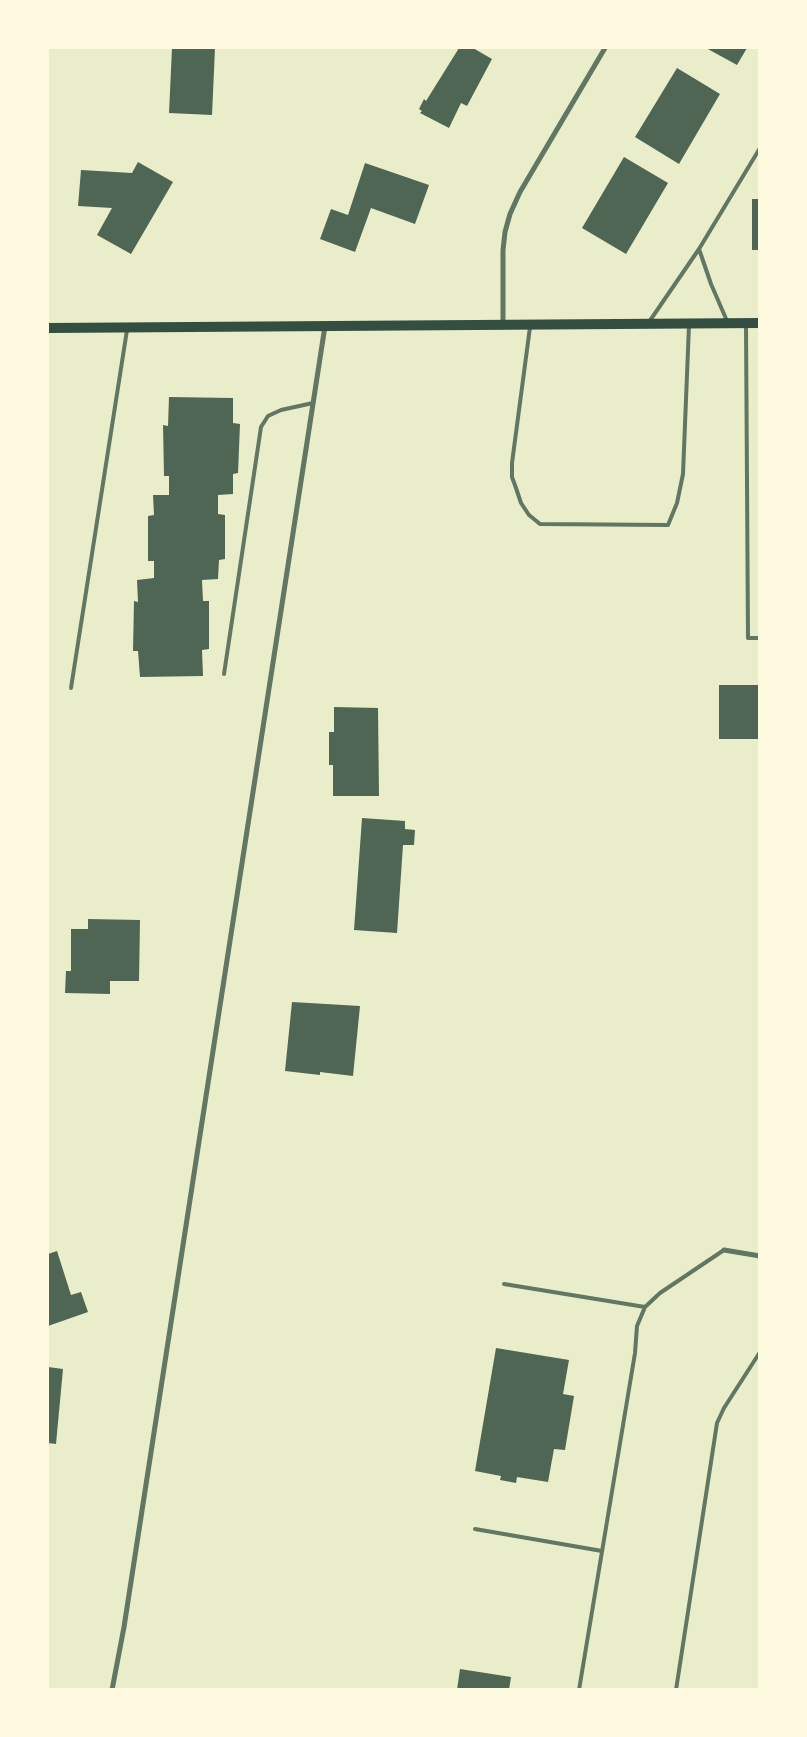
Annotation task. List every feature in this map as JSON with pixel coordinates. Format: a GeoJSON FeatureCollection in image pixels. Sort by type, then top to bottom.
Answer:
{"type":"FeatureCollection","features":[{"type":"Feature","properties":{"kind":"main road"},"geometry":{"type":"LineString","coordinates":[[48,328],[760,323]]}},
{"type":"Feature","properties":{"kind":"street"},"geometry":{"type":"LineString","coordinates":[[503,325],[503,250],[510,214],[520,192],[605,48]]}},
{"type":"Feature","properties":{"kind":"street"},"geometry":{"type":"LineString","coordinates":[[112,1690],[124,1627],[325,326]]}},
{"type":"Feature","properties":{"kind":"street"},"geometry":{"type":"LineString","coordinates":[[724,1250],[760,1256]]}},
{"type":"Feature","properties":{"kind":"lane"},"geometry":{"type":"LineString","coordinates":[[648,324],[699,249],[760,148]]}},
{"type":"Feature","properties":{"kind":"lane"},"geometry":{"type":"LineString","coordinates":[[699,249],[728,324]]}},
{"type":"Feature","properties":{"kind":"lane"},"geometry":{"type":"LineString","coordinates":[[746,323],[748,638],[760,638]]}},
{"type":"Feature","properties":{"kind":"lane"},"geometry":{"type":"LineString","coordinates":[[530,324],[512,463],[512,477],[521,503],[529,515],[540,524],[668,525],[678,503],[683,474],[690,324]]}},
{"type":"Feature","properties":{"kind":"lane"},"geometry":{"type":"LineString","coordinates":[[71,688],[128,327]]}},
{"type":"Feature","properties":{"kind":"lane"},"geometry":{"type":"LineString","coordinates":[[224,674],[261,427],[268,416],[281,410],[313,403]]}},
{"type":"Feature","properties":{"kind":"lane"},"geometry":{"type":"LineString","coordinates":[[579,1690],[637,1326],[645,1307],[660,1293],[724,1250]]}},
{"type":"Feature","properties":{"kind":"lane"},"geometry":{"type":"LineString","coordinates":[[504,1284],[645,1307]]}},
{"type":"Feature","properties":{"kind":"lane"},"geometry":{"type":"LineString","coordinates":[[676,1690],[717,1423],[724,1408],[760,1352]]}},
{"type":"Feature","properties":{"kind":"lane"},"geometry":{"type":"LineString","coordinates":[[475,1529],[602,1551]]}},
{"type":"Feature","properties":{"kind":"building"},"geometry":{"type":"Polygon","coordinates":[[[172,48],[215,48],[212,115],[169,113],[172,48]]]}},
{"type":"Feature","properties":{"kind":"building"},"geometry":{"type":"Polygon","coordinates":[[[459,48],[473,48],[492,59],[467,106],[461,103],[449,128],[420,113],[422,111],[419,109],[459,48]]]}},
{"type":"Feature","properties":{"kind":"building"},"geometry":{"type":"Polygon","coordinates":[[[706,48],[747,48],[737,65],[706,48]]]}},
{"type":"Feature","properties":{"kind":"building"},"geometry":{"type":"Polygon","coordinates":[[[677,68],[720,94],[679,164],[635,137],[677,68]]]}},
{"type":"Feature","properties":{"kind":"building"},"geometry":{"type":"Polygon","coordinates":[[[624,157],[668,183],[626,254],[582,228],[624,157]]]}},
{"type":"Feature","properties":{"kind":"building"},"geometry":{"type":"Polygon","coordinates":[[[138,162],[173,182],[131,254],[97,235],[112,208],[78,206],[81,170],[132,173],[138,162]]]}},
{"type":"Feature","properties":{"kind":"building"},"geometry":{"type":"Polygon","coordinates":[[[365,163],[429,185],[415,224],[371,208],[355,252],[320,239],[331,209],[348,215],[365,163]]]}},
{"type":"Feature","properties":{"kind":"building"},"geometry":{"type":"Polygon","coordinates":[[[752,199],[760,199],[760,250],[752,250],[752,199]]]}},
{"type":"Feature","properties":{"kind":"building"},"geometry":{"type":"Polygon","coordinates":[[[169,397],[233,398],[233,423],[240,424],[238,473],[233,474],[233,494],[218,495],[218,514],[225,515],[225,559],[219,560],[218,579],[202,580],[203,601],[209,601],[209,649],[202,650],[203,676],[140,677],[138,651],[133,651],[134,601],[138,602],[137,580],[154,578],[154,561],[148,561],[148,516],[154,515],[153,495],[169,495],[169,476],[164,476],[163,425],[168,426],[169,397]]]}},
{"type":"Feature","properties":{"kind":"building"},"geometry":{"type":"Polygon","coordinates":[[[719,685],[760,685],[760,739],[719,739],[719,685]]]}},
{"type":"Feature","properties":{"kind":"building"},"geometry":{"type":"Polygon","coordinates":[[[334,707],[378,708],[379,796],[333,796],[333,765],[329,765],[329,732],[334,732],[334,707]]]}},
{"type":"Feature","properties":{"kind":"building"},"geometry":{"type":"Polygon","coordinates":[[[362,818],[405,821],[405,829],[415,830],[414,845],[403,845],[397,933],[354,930],[362,818]]]}},
{"type":"Feature","properties":{"kind":"building"},"geometry":{"type":"Polygon","coordinates":[[[88,919],[140,920],[139,981],[110,981],[110,994],[65,993],[66,971],[71,971],[71,929],[88,929],[88,919]]]}},
{"type":"Feature","properties":{"kind":"building"},"geometry":{"type":"Polygon","coordinates":[[[292,1002],[360,1006],[353,1076],[320,1072],[320,1075],[285,1071],[292,1002]]]}},
{"type":"Feature","properties":{"kind":"building"},"geometry":{"type":"Polygon","coordinates":[[[57,1251],[71,1295],[81,1292],[88,1312],[48,1326],[48,1254],[57,1251]]]}},
{"type":"Feature","properties":{"kind":"building"},"geometry":{"type":"Polygon","coordinates":[[[496,1348],[569,1360],[563,1394],[574,1396],[565,1450],[554,1449],[548,1482],[517,1477],[516,1483],[500,1480],[501,1476],[475,1471],[496,1348]]]}},
{"type":"Feature","properties":{"kind":"building"},"geometry":{"type":"Polygon","coordinates":[[[48,1367],[63,1369],[56,1444],[48,1443],[48,1367]]]}},
{"type":"Feature","properties":{"kind":"building"},"geometry":{"type":"Polygon","coordinates":[[[460,1669],[511,1677],[509,1690],[457,1690],[460,1669]]]}}]}
